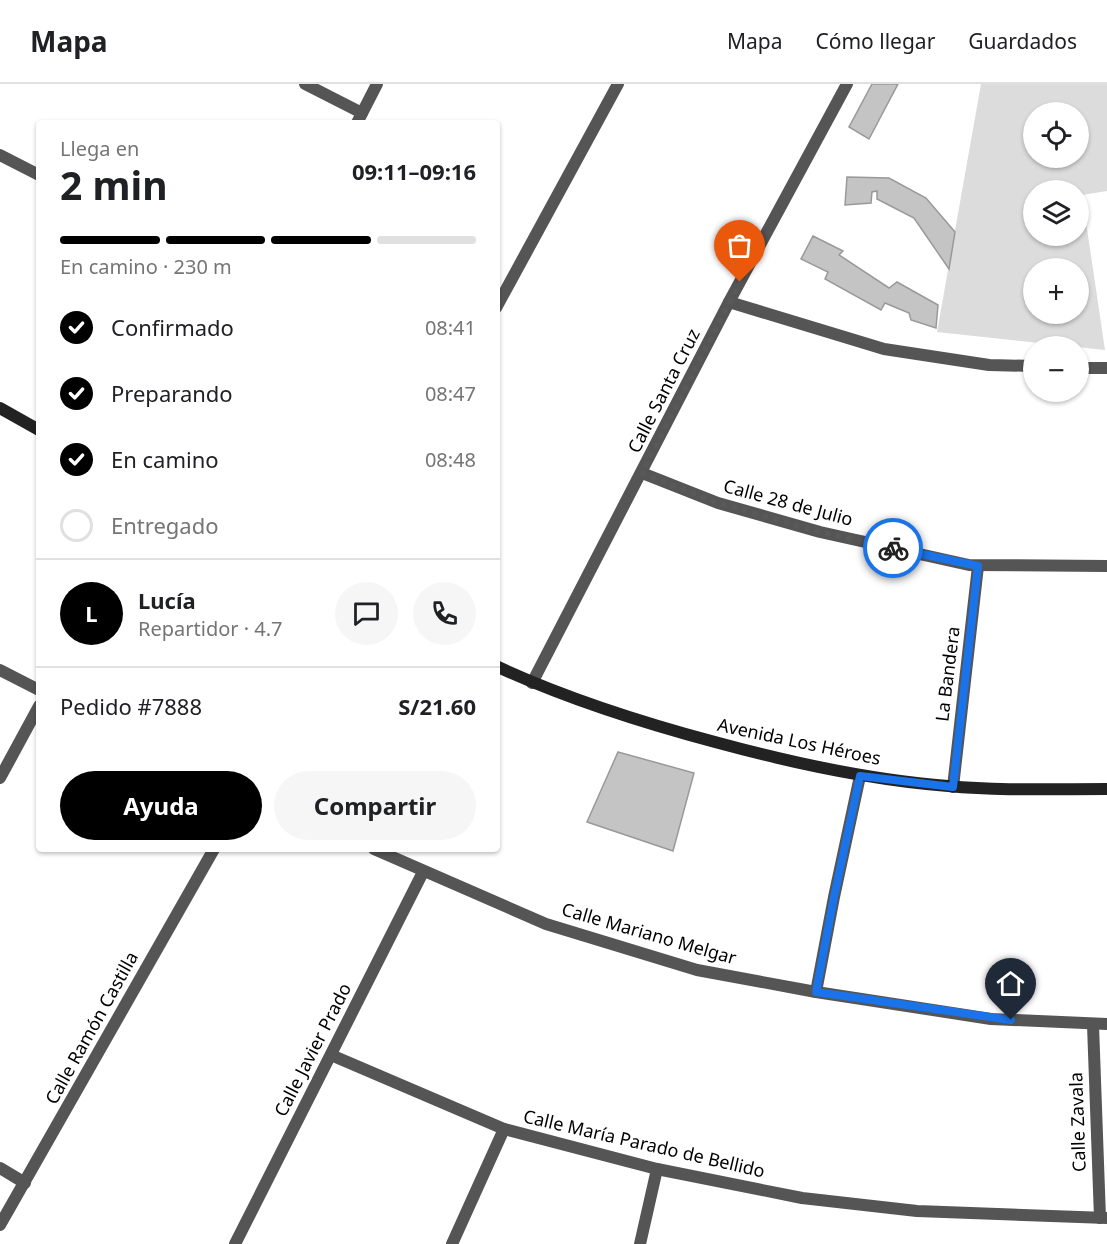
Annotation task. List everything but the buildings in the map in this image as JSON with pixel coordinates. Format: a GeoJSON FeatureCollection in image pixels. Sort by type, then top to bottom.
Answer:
{"type":"FeatureCollection","features":[{"type":"Feature","properties":{"kind":"street"},"geometry":{"type":"LineString","coordinates":[[305,84],[359,118],[377,84]]}},
{"type":"Feature","properties":{"kind":"street"},"geometry":{"type":"LineString","coordinates":[[500,301],[618,84]]}},
{"type":"Feature","properties":{"kind":"street","name":"Calle Santa Cruz"},"geometry":{"type":"LineString","coordinates":[[532,683],[729,302],[847,84]]}},
{"type":"Feature","properties":{"kind":"street"},"geometry":{"type":"LineString","coordinates":[[0,155],[36,173]]}},
{"type":"Feature","properties":{"kind":"street"},"geometry":{"type":"LineString","coordinates":[[729,302],[884,349],[989,365],[1023,366]]}},
{"type":"Feature","properties":{"kind":"street"},"geometry":{"type":"LineString","coordinates":[[1089,368],[1107,368]]}},
{"type":"Feature","properties":{"kind":"street"},"geometry":{"type":"LineString","coordinates":[[0,408],[36,428]]}},
{"type":"Feature","properties":{"kind":"street","name":"Calle 28 de Julio"},"geometry":{"type":"LineString","coordinates":[[642,473],[718,503],[820,532],[978,566],[1107,566]]}},
{"type":"Feature","properties":{"kind":"street","name":"La Bandera"},"geometry":{"type":"LineString","coordinates":[[953,787],[978,566]]}},
{"type":"Feature","properties":{"kind":"street","name":"Avenida Los Héroes"},"geometry":{"type":"LineString","coordinates":[[500,668],[532,683],[630,719],[772,758],[860,776],[953,787],[1107,789]]}},
{"type":"Feature","properties":{"kind":"street"},"geometry":{"type":"LineString","coordinates":[[0,670],[36,688]]}},
{"type":"Feature","properties":{"kind":"street"},"geometry":{"type":"LineString","coordinates":[[0,778],[36,712]]}},
{"type":"Feature","properties":{"kind":"street"},"geometry":{"type":"LineString","coordinates":[[816,992],[860,776]]}},
{"type":"Feature","properties":{"kind":"street","name":"Calle Ramón Castilla"},"geometry":{"type":"LineString","coordinates":[[0,1225],[212,852]]}},
{"type":"Feature","properties":{"kind":"street","name":"Calle Mariano Melgar"},"geometry":{"type":"LineString","coordinates":[[380,852],[546,924],[697,970],[816,992],[991,1019],[1107,1024]]}},
{"type":"Feature","properties":{"kind":"street","name":"Calle Javier Prado"},"geometry":{"type":"LineString","coordinates":[[235,1244],[423,872]]}},
{"type":"Feature","properties":{"kind":"street","name":"Calle Zavala"},"geometry":{"type":"LineString","coordinates":[[1093,1025],[1103,1218]]}},
{"type":"Feature","properties":{"kind":"street","name":"Calle María Parado de Bellido"},"geometry":{"type":"LineString","coordinates":[[331,1055],[504,1129],[657,1169],[802,1198],[917,1211],[1103,1218]]}},
{"type":"Feature","properties":{"kind":"street"},"geometry":{"type":"LineString","coordinates":[[452,1244],[504,1129]]}},
{"type":"Feature","properties":{"kind":"street"},"geometry":{"type":"LineString","coordinates":[[0,1168],[25,1183]]}},
{"type":"Feature","properties":{"kind":"street"},"geometry":{"type":"LineString","coordinates":[[640,1244],[657,1169]]}},
{"type":"Feature","properties":{"kind":"shaded area"},"geometry":{"type":"Polygon","coordinates":[[[981,84],[1107,84],[1107,191],[1089,194],[1089,180],[1023,180],[1023,246],[1089,246],[1089,242],[1105,350],[1089,348],[1089,336],[1023,336],[1023,341],[937,332],[981,84]]]}},
{"type":"Feature","properties":{"kind":"way so far"},"geometry":{"type":"LineString","coordinates":[[740,282],[642,473],[718,503],[820,532],[893,548]]}},
{"type":"Feature","properties":{"kind":"route"},"geometry":{"type":"LineString","coordinates":[[893,548],[978,566],[953,787],[860,776],[816,992],[991,1019],[1011,1020]]}}]}
